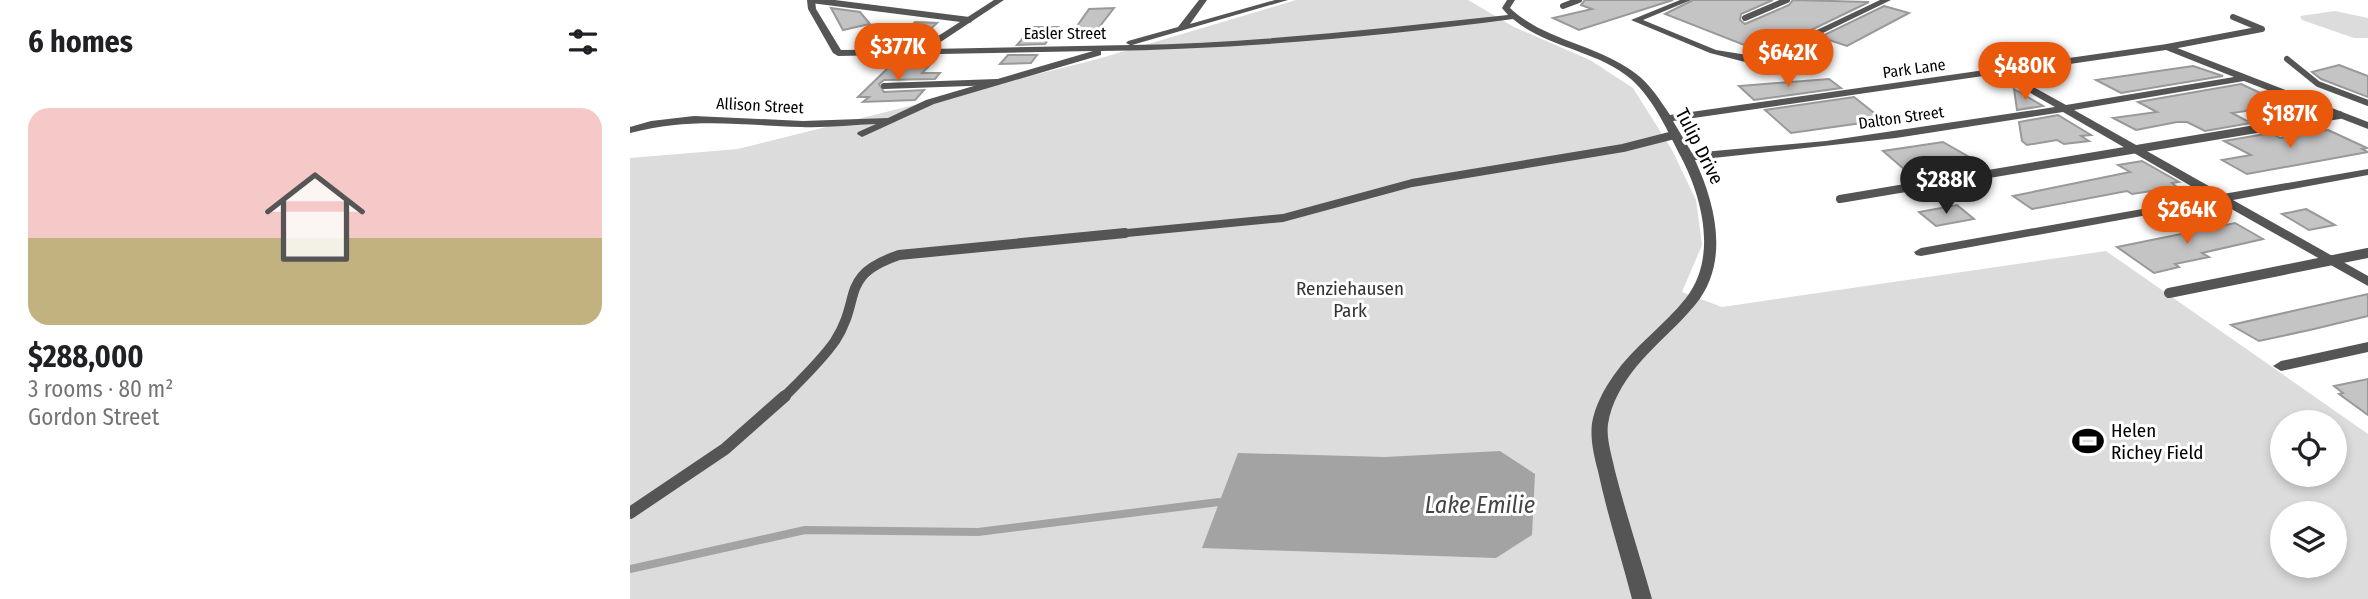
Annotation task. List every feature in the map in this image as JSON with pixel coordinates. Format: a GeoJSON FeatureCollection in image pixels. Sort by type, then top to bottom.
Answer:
{"type":"FeatureCollection","features":[{"type":"Feature","properties":{"kind":"street","name":"Easler Street"},"geometry":{"type":"LineString","coordinates":[[811,0],[812,9],[838,54],[1112,49],[1291,40],[1512,17]]}},
{"type":"Feature","properties":{"kind":"street"},"geometry":{"type":"LineString","coordinates":[[920,52],[1000,0]]}},
{"type":"Feature","properties":{"kind":"street"},"geometry":{"type":"LineString","coordinates":[[1182,29],[1203,0]]}},
{"type":"Feature","properties":{"kind":"street","name":"Allison Street"},"geometry":{"type":"LineString","coordinates":[[862,134],[930,103],[1284,0]]}},
{"type":"Feature","properties":{"kind":"street"},"geometry":{"type":"LineString","coordinates":[[1511,0],[1506,8],[1512,17]]}},
{"type":"Feature","properties":{"kind":"street"},"geometry":{"type":"LineString","coordinates":[[1687,0],[1635,20],[1722,54],[1744,60],[1761,60],[1886,0]]}},
{"type":"Feature","properties":{"kind":"street","name":"Tulip Drive"},"geometry":{"type":"LineString","coordinates":[[1512,17],[1620,68],[1645,87],[1687,157],[1706,200],[1713,247],[1707,271],[1695,296],[1624,368],[1607,402],[1599,427],[1604,456],[1642,599]]}},
{"type":"Feature","properties":{"kind":"street"},"geometry":{"type":"LineString","coordinates":[[2167,47],[2368,126]]}},
{"type":"Feature","properties":{"kind":"street","name":"Park Lane"},"geometry":{"type":"LineString","coordinates":[[1665,119],[2167,47]]}},
{"type":"Feature","properties":{"kind":"street"},"geometry":{"type":"LineString","coordinates":[[2000,72],[2368,282]]}},
{"type":"Feature","properties":{"kind":"street","name":"Dalton Street"},"geometry":{"type":"LineString","coordinates":[[1687,157],[1769,152],[2066,108],[2243,78]]}},
{"type":"Feature","properties":{"kind":"street","name":"Allison Street"},"geometry":{"type":"LineString","coordinates":[[630,130],[658,121],[690,118],[803,124],[890,120]]}},
{"type":"Feature","properties":{"kind":"street"},"geometry":{"type":"LineString","coordinates":[[1922,252],[2368,172]]}},
{"type":"Feature","properties":{"kind":"street"},"geometry":{"type":"LineString","coordinates":[[2281,366],[2368,347]]}},
{"type":"Feature","properties":{"kind":"lane"},"geometry":{"type":"LineString","coordinates":[[811,0],[969,20]]}},
{"type":"Feature","properties":{"kind":"lane"},"geometry":{"type":"LineString","coordinates":[[1563,6],[1580,0]]}},
{"type":"Feature","properties":{"kind":"lane"},"geometry":{"type":"LineString","coordinates":[[1745,18],[1787,0]]}},
{"type":"Feature","properties":{"kind":"lane"},"geometry":{"type":"LineString","coordinates":[[2167,47],[2262,29],[2233,17]]}},
{"type":"Feature","properties":{"kind":"lane"},"geometry":{"type":"LineString","coordinates":[[2287,59],[2318,84],[2368,103]]}},
{"type":"Feature","properties":{"kind":"lane"},"geometry":{"type":"LineString","coordinates":[[884,86],[998,82]]}},
{"type":"Feature","properties":{"kind":"lane"},"geometry":{"type":"LineString","coordinates":[[1840,199],[2339,115]]}},
{"type":"Feature","properties":{"kind":"lane"},"geometry":{"type":"LineString","coordinates":[[630,513],[674,488],[776,409],[838,337],[859,273],[877,261],[899,255],[1283,218],[1412,183],[1623,148],[1674,135]]}},
{"type":"Feature","properties":{"kind":"lane"},"geometry":{"type":"LineString","coordinates":[[2169,293],[2368,253]]}},
{"type":"Feature","properties":{"kind":"green space","name":"Renziehausen Park"},"geometry":{"type":"Polygon","coordinates":[[[1296,0],[1468,0],[1514,27],[1590,60],[1633,88],[1672,150],[1696,200],[1702,245],[1682,292],[1722,307],[2106,251],[2334,410],[2270,410],[2270,487],[2347,487],[2347,419],[2368,434],[2368,599],[630,599],[630,158],[738,149],[1098,59],[1296,0]]]}},
{"type":"Feature","properties":{"kind":"green space"},"geometry":{"type":"Polygon","coordinates":[[[2335,11],[2368,18],[2368,38],[2354,38],[2302,20],[2300,16],[2335,11]]]}},
{"type":"Feature","properties":{"kind":"water","name":"Lake Emilie"},"geometry":{"type":"Polygon","coordinates":[[[1500,451],[1535,474],[1532,535],[1496,558],[1202,548],[1238,453],[1385,457],[1500,451]]]}},
{"type":"Feature","properties":{"kind":"building"},"geometry":{"type":"Polygon","coordinates":[[[1585,0],[1673,0],[1579,30],[1553,18],[1592,9],[1581,5],[1585,0]]]}},
{"type":"Feature","properties":{"kind":"building"},"geometry":{"type":"Polygon","coordinates":[[[1693,0],[1773,0],[1741,14],[1740,20],[1745,24],[1789,5],[1793,0],[1869,2],[1805,33],[1757,50],[1665,14],[1693,0]]]}},
{"type":"Feature","properties":{"kind":"building"},"geometry":{"type":"Polygon","coordinates":[[[1884,6],[1909,13],[1847,46],[1820,37],[1884,6]]]}},
{"type":"Feature","properties":{"kind":"building"},"geometry":{"type":"Polygon","coordinates":[[[831,8],[860,12],[870,24],[843,30],[831,8]]]}},
{"type":"Feature","properties":{"kind":"building"},"geometry":{"type":"Polygon","coordinates":[[[1114,8],[1090,39],[1068,39],[1089,9],[1114,8]]]}},
{"type":"Feature","properties":{"kind":"building"},"geometry":{"type":"Polygon","coordinates":[[[915,22],[937,23],[920,39],[895,40],[915,22]]]}},
{"type":"Feature","properties":{"kind":"building"},"geometry":{"type":"Polygon","coordinates":[[[1033,27],[1058,27],[1045,44],[1017,45],[1033,27]]]}},
{"type":"Feature","properties":{"kind":"building"},"geometry":{"type":"Polygon","coordinates":[[[1008,55],[1037,55],[1031,63],[1000,64],[1008,55]]]}},
{"type":"Feature","properties":{"kind":"building"},"geometry":{"type":"Polygon","coordinates":[[[932,63],[922,73],[940,73],[935,79],[884,80],[879,84],[884,92],[924,90],[915,100],[863,102],[869,97],[858,97],[892,64],[932,63]]]}},
{"type":"Feature","properties":{"kind":"building"},"geometry":{"type":"Polygon","coordinates":[[[2339,65],[2368,76],[2368,97],[2321,79],[2312,72],[2339,65]]]}},
{"type":"Feature","properties":{"kind":"building"},"geometry":{"type":"Polygon","coordinates":[[[2193,66],[2223,76],[2121,93],[2096,80],[2193,66]]]}},
{"type":"Feature","properties":{"kind":"building"},"geometry":{"type":"Polygon","coordinates":[[[1829,79],[1841,88],[1754,100],[1739,86],[1829,79]]]}},
{"type":"Feature","properties":{"kind":"building"},"geometry":{"type":"Polygon","coordinates":[[[2241,84],[2286,105],[2232,113],[2251,123],[2205,131],[2187,122],[2136,130],[2113,118],[2157,112],[2138,102],[2241,84]]]}},
{"type":"Feature","properties":{"kind":"building"},"geometry":{"type":"Polygon","coordinates":[[[2014,89],[2043,106],[2017,110],[2014,89]]]}},
{"type":"Feature","properties":{"kind":"building"},"geometry":{"type":"Polygon","coordinates":[[[1854,97],[1883,120],[1791,133],[1765,110],[1854,97]]]}},
{"type":"Feature","properties":{"kind":"building"},"geometry":{"type":"Polygon","coordinates":[[[2058,115],[2091,135],[2081,136],[2089,141],[2064,144],[2057,140],[2027,145],[2022,141],[2019,122],[2058,115]]]}},
{"type":"Feature","properties":{"kind":"building"},"geometry":{"type":"Polygon","coordinates":[[[2328,130],[2367,148],[2362,149],[2368,152],[2247,174],[2222,160],[2251,155],[2224,141],[2271,133],[2280,138],[2328,130]]]}},
{"type":"Feature","properties":{"kind":"building"},"geometry":{"type":"Polygon","coordinates":[[[1943,142],[1971,158],[1905,170],[1883,151],[1943,142]]]}},
{"type":"Feature","properties":{"kind":"building"},"geometry":{"type":"Polygon","coordinates":[[[2142,161],[2179,182],[2172,183],[2177,187],[2132,194],[2127,191],[2032,209],[2013,196],[2130,172],[2118,165],[2142,161]]]}},
{"type":"Feature","properties":{"kind":"building"},"geometry":{"type":"Polygon","coordinates":[[[1957,205],[1974,219],[1936,226],[1919,212],[1957,205]]]}},
{"type":"Feature","properties":{"kind":"building"},"geometry":{"type":"Polygon","coordinates":[[[2306,209],[2335,225],[2309,230],[2282,214],[2306,209]]]}},
{"type":"Feature","properties":{"kind":"building"},"geometry":{"type":"Polygon","coordinates":[[[2235,223],[2263,239],[2202,253],[2209,257],[2175,264],[2179,267],[2154,273],[2117,247],[2235,223]]]}},
{"type":"Feature","properties":{"kind":"building"},"geometry":{"type":"Polygon","coordinates":[[[2368,294],[2368,316],[2314,329],[2259,341],[2231,325],[2368,294]]]}},
{"type":"Feature","properties":{"kind":"building"},"geometry":{"type":"Polygon","coordinates":[[[2368,379],[2368,415],[2339,394],[2343,393],[2334,386],[2368,379]]]}},
{"type":"Feature","properties":{"kind":"waterway"},"geometry":{"type":"LineString","coordinates":[[630,569],[805,530],[978,532],[1219,502]]}},
{"type":"Feature","properties":{"kind":"place","name":"Helen Richey Field"},"geometry":{"type":"Point","coordinates":[2088,441]}}]}
